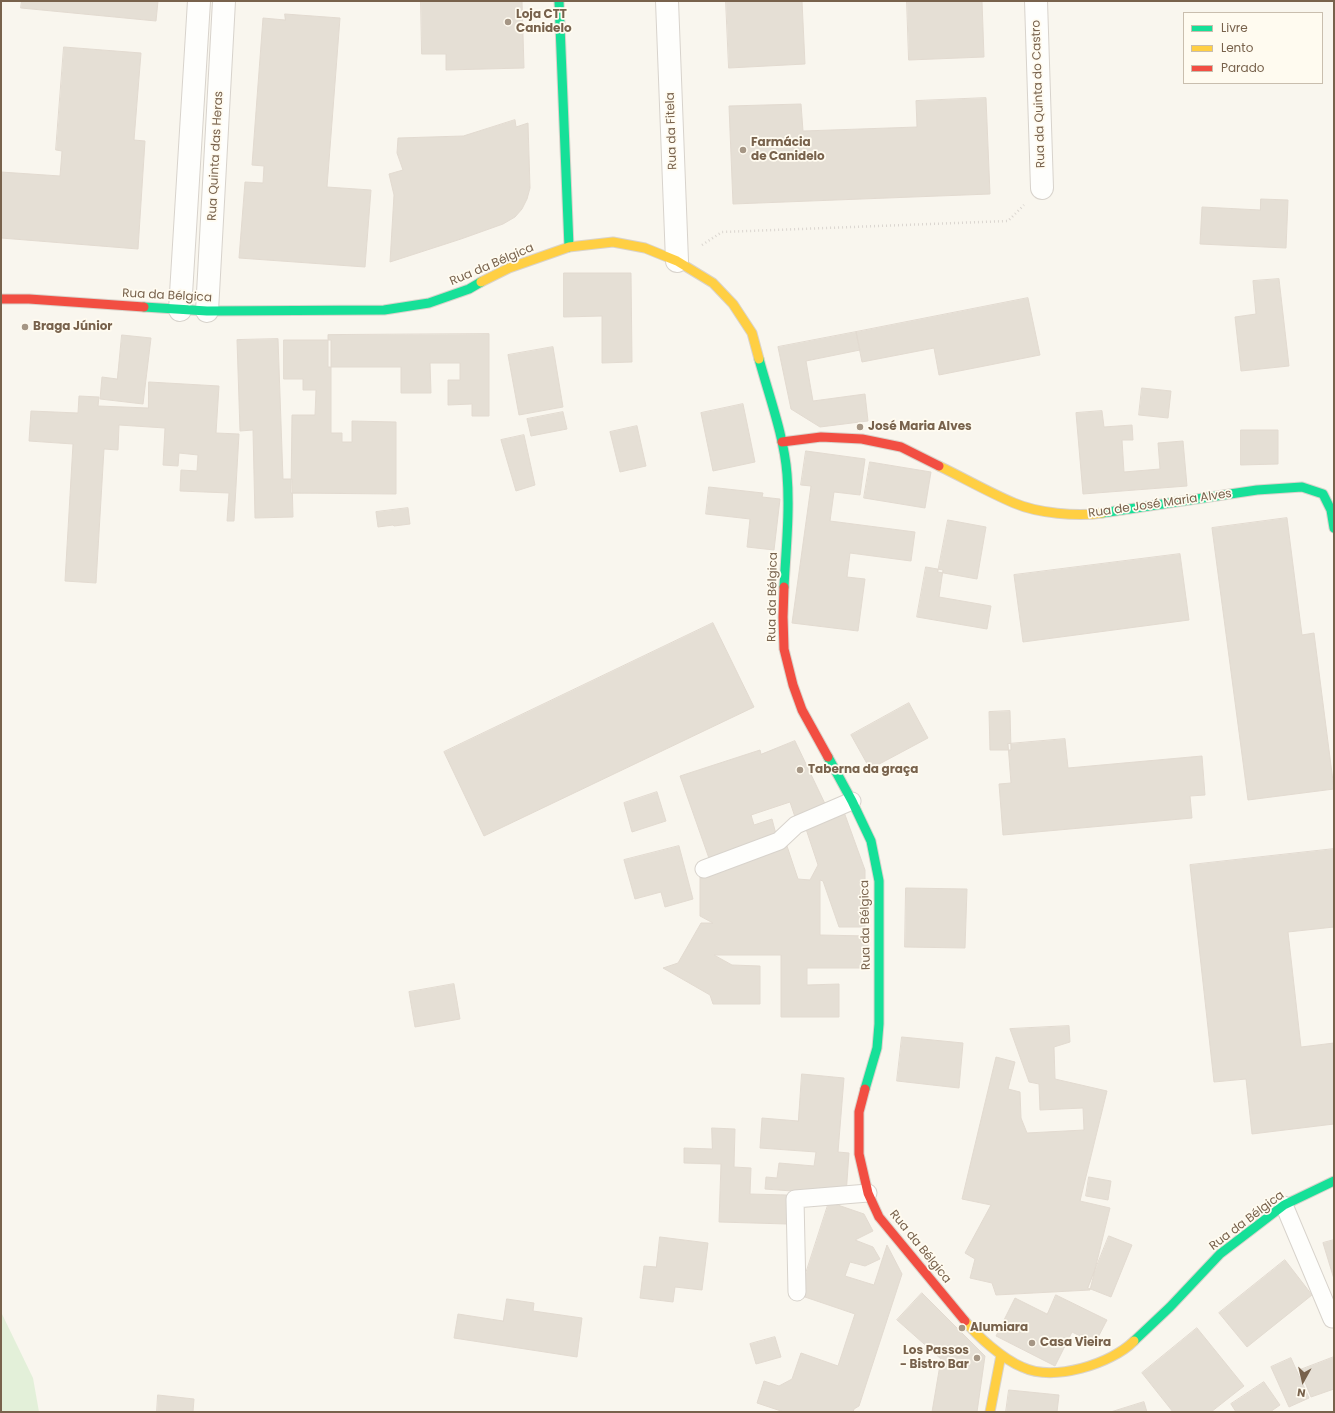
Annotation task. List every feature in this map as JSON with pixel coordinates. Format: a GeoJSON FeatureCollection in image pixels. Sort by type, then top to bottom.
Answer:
{"type":"FeatureCollection","features":[{"type":"Feature","properties":{"kind":"main road"},"geometry":{"type":"LineString","coordinates":[[559,1],[569,247]]}},
{"type":"Feature","properties":{"kind":"main road","name":"Rua da Bélgica"},"geometry":{"type":"LineString","coordinates":[[1,299],[29,299],[207,311],[384,310],[429,303],[469,289],[509,268],[569,247],[612,242],[645,248],[677,261],[713,283],[733,304],[752,333],[782,442],[787,473],[788,504],[783,617],[784,649],[793,685],[802,710],[852,801],[871,841],[879,881],[879,1024],[877,1048],[859,1112],[859,1154],[868,1192],[879,1217],[968,1325],[1001,1355],[1022,1368],[1042,1372],[1070,1371],[1099,1363],[1126,1349],[1170,1308],[1220,1254],[1284,1205],[1334,1181]]}},
{"type":"Feature","properties":{"kind":"main road","name":"Rua de José Maria Alves"},"geometry":{"type":"LineString","coordinates":[[782,442],[821,437],[862,439],[901,447],[1015,504],[1050,513],[1092,515],[1279,488],[1302,487],[1329,490]]}},
{"type":"Feature","properties":{"kind":"main road"},"geometry":{"type":"LineString","coordinates":[[1329,490],[1334,528]]}},
{"type":"Feature","properties":{"kind":"main road"},"geometry":{"type":"LineString","coordinates":[[990,1412],[1001,1355]]}},
{"type":"Feature","properties":{"kind":"street"},"geometry":{"type":"LineString","coordinates":[[180,310],[199,1]]}},
{"type":"Feature","properties":{"kind":"street","name":"Rua Quinta das Heras"},"geometry":{"type":"LineString","coordinates":[[207,311],[224,1]]}},
{"type":"Feature","properties":{"kind":"street","name":"Rua da Fitela"},"geometry":{"type":"LineString","coordinates":[[667,1],[677,261]]}},
{"type":"Feature","properties":{"kind":"street","name":"Rua da Quinta do Castro"},"geometry":{"type":"LineString","coordinates":[[1036,1],[1042,188]]}},
{"type":"Feature","properties":{"kind":"lane"},"geometry":{"type":"LineString","coordinates":[[704,869],[779,841],[796,825],[852,801]]}},
{"type":"Feature","properties":{"kind":"lane"},"geometry":{"type":"LineString","coordinates":[[798,1292],[795,1198],[868,1192]]}},
{"type":"Feature","properties":{"kind":"lane"},"geometry":{"type":"LineString","coordinates":[[1284,1205],[1332,1319]]}},
{"type":"Feature","properties":{"kind":"path"},"geometry":{"type":"LineString","coordinates":[[677,261],[722,232],[1008,221],[1042,188]]}},
{"type":"Feature","properties":{"kind":"green space"},"geometry":{"type":"Polygon","coordinates":[[[1,1312],[33,1378],[39,1412],[1,1412],[1,1312]]]}},
{"type":"Feature","properties":{"kind":"building"},"geometry":{"type":"Polygon","coordinates":[[[22,1],[158,1],[156,21],[21,8],[22,1]]]}},
{"type":"Feature","properties":{"kind":"building"},"geometry":{"type":"Polygon","coordinates":[[[421,1],[522,1],[524,68],[446,70],[446,54],[422,54],[421,1]]]}},
{"type":"Feature","properties":{"kind":"building"},"geometry":{"type":"Polygon","coordinates":[[[726,1],[802,1],[805,64],[729,68],[726,1]]]}},
{"type":"Feature","properties":{"kind":"building"},"geometry":{"type":"Polygon","coordinates":[[[907,1],[982,1],[984,57],[909,60],[907,1]]]}},
{"type":"Feature","properties":{"kind":"building"},"geometry":{"type":"Polygon","coordinates":[[[285,14],[340,18],[327,187],[371,190],[365,267],[239,258],[245,182],[263,183],[264,166],[252,165],[263,18],[285,20],[285,14]]]}},
{"type":"Feature","properties":{"kind":"building"},"geometry":{"type":"Polygon","coordinates":[[[64,47],[141,53],[134,140],[145,141],[138,249],[1,238],[1,172],[60,176],[62,151],[56,150],[64,47]]]}},
{"type":"Feature","properties":{"kind":"building"},"geometry":{"type":"Polygon","coordinates":[[[986,98],[990,194],[733,204],[729,106],[801,104],[803,131],[917,127],[916,101],[986,98]]]}},
{"type":"Feature","properties":{"kind":"building"},"geometry":{"type":"Polygon","coordinates":[[[515,120],[516,127],[528,123],[530,188],[522,209],[515,217],[503,224],[390,262],[394,195],[389,174],[403,170],[397,153],[398,138],[463,136],[515,120]]]}},
{"type":"Feature","properties":{"kind":"building"},"geometry":{"type":"Polygon","coordinates":[[[1261,199],[1288,200],[1286,248],[1200,244],[1202,207],[1260,210],[1261,199]]]}},
{"type":"Feature","properties":{"kind":"building"},"geometry":{"type":"Polygon","coordinates":[[[564,273],[631,273],[632,362],[602,363],[602,316],[564,317],[564,273]]]}},
{"type":"Feature","properties":{"kind":"building"},"geometry":{"type":"Polygon","coordinates":[[[1279,279],[1289,366],[1241,371],[1235,317],[1256,314],[1253,281],[1279,279]]]}},
{"type":"Feature","properties":{"kind":"building"},"geometry":{"type":"Polygon","coordinates":[[[1028,298],[1040,355],[939,375],[934,348],[862,362],[856,332],[1028,298]]]}},
{"type":"Feature","properties":{"kind":"building"},"geometry":{"type":"Polygon","coordinates":[[[856,332],[860,350],[806,361],[813,401],[865,394],[868,421],[820,427],[791,409],[778,347],[856,332]]]}},
{"type":"Feature","properties":{"kind":"building"},"geometry":{"type":"Polygon","coordinates":[[[489,334],[489,416],[472,416],[472,404],[448,405],[448,380],[460,380],[460,363],[430,363],[431,393],[401,393],[401,367],[328,367],[328,335],[489,334]]]}},
{"type":"Feature","properties":{"kind":"building"},"geometry":{"type":"Polygon","coordinates":[[[122,335],[151,338],[143,404],[100,399],[102,377],[117,379],[122,335]]]}},
{"type":"Feature","properties":{"kind":"building"},"geometry":{"type":"Polygon","coordinates":[[[278,339],[283,479],[292,479],[293,517],[255,518],[253,430],[240,431],[237,340],[278,339]]]}},
{"type":"Feature","properties":{"kind":"building"},"geometry":{"type":"Polygon","coordinates":[[[284,340],[331,340],[331,433],[342,433],[342,442],[352,442],[352,421],[396,422],[396,494],[291,493],[292,415],[315,415],[316,390],[303,390],[303,379],[284,379],[284,340]]]}},
{"type":"Feature","properties":{"kind":"building"},"geometry":{"type":"Polygon","coordinates":[[[553,347],[563,407],[519,415],[508,355],[553,347]]]}},
{"type":"Feature","properties":{"kind":"building"},"geometry":{"type":"Polygon","coordinates":[[[149,382],[219,386],[216,433],[239,434],[234,521],[227,521],[229,493],[180,491],[181,470],[197,471],[198,455],[179,453],[178,466],[163,465],[165,428],[119,425],[118,450],[104,449],[96,583],[65,581],[73,444],[29,441],[31,411],[78,413],[79,396],[99,397],[98,406],[148,408],[149,382]]]}},
{"type":"Feature","properties":{"kind":"building"},"geometry":{"type":"Polygon","coordinates":[[[1142,388],[1171,391],[1168,418],[1139,415],[1142,388]]]}},
{"type":"Feature","properties":{"kind":"building"},"geometry":{"type":"Polygon","coordinates":[[[743,404],[755,462],[713,471],[701,413],[743,404]]]}},
{"type":"Feature","properties":{"kind":"building"},"geometry":{"type":"Polygon","coordinates":[[[1102,411],[1104,427],[1132,425],[1133,440],[1122,440],[1124,472],[1160,469],[1158,443],[1183,441],[1187,486],[1083,494],[1076,413],[1102,411]]]}},
{"type":"Feature","properties":{"kind":"building"},"geometry":{"type":"Polygon","coordinates":[[[563,412],[567,429],[531,436],[527,419],[563,412]]]}},
{"type":"Feature","properties":{"kind":"building"},"geometry":{"type":"Polygon","coordinates":[[[637,426],[646,466],[620,472],[610,432],[637,426]]]}},
{"type":"Feature","properties":{"kind":"building"},"geometry":{"type":"Polygon","coordinates":[[[1241,430],[1278,430],[1278,464],[1241,465],[1241,430]]]}},
{"type":"Feature","properties":{"kind":"building"},"geometry":{"type":"Polygon","coordinates":[[[524,435],[535,485],[516,491],[501,440],[524,435]]]}},
{"type":"Feature","properties":{"kind":"building"},"geometry":{"type":"Polygon","coordinates":[[[806,451],[865,459],[860,495],[834,492],[830,521],[915,532],[911,561],[850,553],[847,577],[865,579],[858,631],[792,623],[811,486],[801,485],[806,451]]]}},
{"type":"Feature","properties":{"kind":"building"},"geometry":{"type":"Polygon","coordinates":[[[870,462],[931,472],[925,508],[864,498],[870,462]]]}},
{"type":"Feature","properties":{"kind":"building"},"geometry":{"type":"Polygon","coordinates":[[[709,487],[763,493],[762,497],[780,499],[774,550],[747,547],[750,519],[706,514],[709,487]]]}},
{"type":"Feature","properties":{"kind":"building"},"geometry":{"type":"Polygon","coordinates":[[[408,508],[410,524],[378,527],[376,512],[408,508]]]}},
{"type":"Feature","properties":{"kind":"building"},"geometry":{"type":"Polygon","coordinates":[[[1287,518],[1302,635],[1314,633],[1334,789],[1248,800],[1212,528],[1287,518]]]}},
{"type":"Feature","properties":{"kind":"building"},"geometry":{"type":"Polygon","coordinates":[[[948,520],[986,527],[977,579],[938,572],[948,520]]]}},
{"type":"Feature","properties":{"kind":"building"},"geometry":{"type":"Polygon","coordinates":[[[1180,554],[1189,620],[1023,642],[1014,575],[1180,554]]]}},
{"type":"Feature","properties":{"kind":"building"},"geometry":{"type":"Polygon","coordinates":[[[926,567],[943,570],[939,597],[991,606],[987,629],[917,617],[926,567]]]}},
{"type":"Feature","properties":{"kind":"building"},"geometry":{"type":"Polygon","coordinates":[[[713,623],[754,707],[484,836],[444,752],[713,623]]]}},
{"type":"Feature","properties":{"kind":"building"},"geometry":{"type":"Polygon","coordinates":[[[909,703],[928,738],[870,769],[851,735],[909,703]]]}},
{"type":"Feature","properties":{"kind":"building"},"geometry":{"type":"Polygon","coordinates":[[[1010,711],[1011,750],[990,750],[989,712],[1010,711]]]}},
{"type":"Feature","properties":{"kind":"building"},"geometry":{"type":"Polygon","coordinates":[[[1065,739],[1068,768],[1202,756],[1205,795],[1190,796],[1192,818],[1003,835],[999,784],[1011,783],[1008,744],[1065,739]]]}},
{"type":"Feature","properties":{"kind":"building"},"geometry":{"type":"Polygon","coordinates":[[[795,741],[828,810],[796,820],[790,802],[751,815],[754,825],[772,819],[777,838],[711,864],[680,776],[760,750],[761,754],[795,741]]]}},
{"type":"Feature","properties":{"kind":"building"},"geometry":{"type":"Polygon","coordinates":[[[657,792],[666,821],[632,832],[624,803],[657,792]]]}},
{"type":"Feature","properties":{"kind":"building"},"geometry":{"type":"Polygon","coordinates":[[[844,812],[865,870],[865,927],[839,927],[823,881],[820,880],[820,935],[868,936],[868,968],[807,968],[807,985],[839,984],[839,1017],[781,1017],[781,955],[714,955],[732,965],[760,966],[760,1004],[713,1004],[710,995],[663,968],[678,963],[701,923],[713,923],[700,916],[700,877],[787,846],[798,879],[810,880],[818,865],[805,826],[844,812]]]}},
{"type":"Feature","properties":{"kind":"building"},"geometry":{"type":"Polygon","coordinates":[[[679,846],[693,899],[665,907],[661,892],[635,899],[624,860],[679,846]]]}},
{"type":"Feature","properties":{"kind":"building"},"geometry":{"type":"Polygon","coordinates":[[[1334,849],[1334,927],[1288,932],[1301,1047],[1334,1043],[1334,1124],[1252,1134],[1246,1079],[1214,1082],[1190,865],[1334,849]]]}},
{"type":"Feature","properties":{"kind":"building"},"geometry":{"type":"Polygon","coordinates":[[[906,888],[967,889],[965,948],[905,947],[906,888]]]}},
{"type":"Feature","properties":{"kind":"building"},"geometry":{"type":"Polygon","coordinates":[[[454,984],[460,1019],[415,1027],[409,992],[454,984]]]}},
{"type":"Feature","properties":{"kind":"building"},"geometry":{"type":"Polygon","coordinates":[[[1069,1026],[1070,1042],[1054,1047],[1055,1079],[1107,1091],[1080,1201],[1110,1208],[1090,1290],[996,1295],[992,1283],[970,1278],[975,1259],[965,1253],[991,1205],[962,1199],[996,1057],[1015,1062],[1008,1089],[1020,1092],[1021,1118],[1027,1133],[1084,1130],[1083,1108],[1040,1110],[1039,1084],[1029,1082],[1010,1029],[1069,1026]]]}},
{"type":"Feature","properties":{"kind":"building"},"geometry":{"type":"Polygon","coordinates":[[[902,1037],[963,1043],[959,1088],[897,1081],[902,1037]]]}},
{"type":"Feature","properties":{"kind":"building"},"geometry":{"type":"Polygon","coordinates":[[[802,1074],[844,1078],[838,1152],[849,1153],[846,1195],[765,1189],[766,1177],[777,1178],[779,1163],[814,1166],[816,1152],[760,1148],[762,1118],[798,1121],[802,1074]]]}},
{"type":"Feature","properties":{"kind":"building"},"geometry":{"type":"Polygon","coordinates":[[[712,1128],[735,1129],[734,1167],[751,1168],[750,1194],[787,1195],[787,1224],[719,1222],[721,1164],[684,1163],[684,1148],[712,1149],[712,1128]]]}},
{"type":"Feature","properties":{"kind":"building"},"geometry":{"type":"Polygon","coordinates":[[[1089,1177],[1111,1181],[1108,1200],[1086,1196],[1089,1177]]]}},
{"type":"Feature","properties":{"kind":"building"},"geometry":{"type":"Polygon","coordinates":[[[829,1202],[864,1214],[873,1231],[855,1240],[873,1247],[880,1259],[865,1266],[850,1262],[845,1276],[874,1285],[887,1245],[902,1274],[859,1406],[854,1409],[853,1412],[784,1412],[757,1403],[764,1381],[779,1386],[792,1379],[801,1353],[838,1366],[855,1314],[799,1295],[829,1202]]]}},
{"type":"Feature","properties":{"kind":"building"},"geometry":{"type":"Polygon","coordinates":[[[1109,1236],[1132,1245],[1111,1297],[1088,1288],[1109,1236]]]}},
{"type":"Feature","properties":{"kind":"building"},"geometry":{"type":"Polygon","coordinates":[[[660,1237],[708,1243],[702,1290],[675,1287],[673,1302],[640,1298],[644,1266],[656,1267],[660,1237]]]}},
{"type":"Feature","properties":{"kind":"building"},"geometry":{"type":"Polygon","coordinates":[[[1334,1240],[1334,1279],[1323,1243],[1334,1240]]]}},
{"type":"Feature","properties":{"kind":"building"},"geometry":{"type":"Polygon","coordinates":[[[1285,1260],[1312,1295],[1247,1347],[1219,1313],[1285,1260]]]}},
{"type":"Feature","properties":{"kind":"building"},"geometry":{"type":"Polygon","coordinates":[[[922,1293],[985,1356],[977,1412],[932,1412],[941,1359],[897,1320],[922,1293]]]}},
{"type":"Feature","properties":{"kind":"building"},"geometry":{"type":"Polygon","coordinates":[[[1056,1295],[1107,1320],[1095,1343],[1072,1332],[1055,1366],[996,1336],[1015,1298],[1047,1314],[1056,1295]]]}},
{"type":"Feature","properties":{"kind":"building"},"geometry":{"type":"Polygon","coordinates":[[[507,1299],[534,1303],[533,1311],[582,1318],[577,1357],[454,1338],[458,1314],[503,1321],[507,1299]]]}},
{"type":"Feature","properties":{"kind":"building"},"geometry":{"type":"Polygon","coordinates":[[[1197,1328],[1244,1386],[1211,1412],[1173,1412],[1142,1373],[1197,1328]]]}},
{"type":"Feature","properties":{"kind":"building"},"geometry":{"type":"Polygon","coordinates":[[[775,1337],[781,1357],[756,1364],[750,1344],[775,1337]]]}},
{"type":"Feature","properties":{"kind":"building"},"geometry":{"type":"Polygon","coordinates":[[[1334,1357],[1334,1389],[1311,1397],[1300,1370],[1334,1357]]]}},
{"type":"Feature","properties":{"kind":"building"},"geometry":{"type":"Polygon","coordinates":[[[1291,1358],[1309,1398],[1289,1407],[1271,1367],[1291,1358]]]}},
{"type":"Feature","properties":{"kind":"building"},"geometry":{"type":"Polygon","coordinates":[[[1264,1382],[1280,1405],[1270,1412],[1236,1412],[1231,1404],[1264,1382]]]}},
{"type":"Feature","properties":{"kind":"building"},"geometry":{"type":"Polygon","coordinates":[[[1009,1390],[1059,1395],[1057,1412],[1006,1412],[1009,1390]]]}},
{"type":"Feature","properties":{"kind":"building"},"geometry":{"type":"Polygon","coordinates":[[[158,1395],[194,1399],[193,1412],[157,1412],[158,1395]]]}},
{"type":"Feature","properties":{"kind":"building"},"geometry":{"type":"Polygon","coordinates":[[[1144,1402],[1147,1412],[1111,1412],[1144,1402]]]}},
{"type":"Feature","properties":{"kind":"traffic: fast"},"geometry":{"type":"LineString","coordinates":[[559,1],[569,247]]}},
{"type":"Feature","properties":{"kind":"traffic: fast"},"geometry":{"type":"LineString","coordinates":[[144,307],[207,311],[384,310],[429,303],[469,289],[481,282]]}},
{"type":"Feature","properties":{"kind":"traffic: fast"},"geometry":{"type":"LineString","coordinates":[[759,359],[776,416],[783,445],[787,474],[788,516],[784,587]]}},
{"type":"Feature","properties":{"kind":"traffic: fast"},"geometry":{"type":"LineString","coordinates":[[1102,513],[1257,490],[1302,487],[1323,494],[1331,510],[1334,528]]}},
{"type":"Feature","properties":{"kind":"traffic: fast"},"geometry":{"type":"LineString","coordinates":[[828,757],[852,801],[871,841],[879,881],[879,1024],[877,1048],[865,1089]]}},
{"type":"Feature","properties":{"kind":"traffic: fast"},"geometry":{"type":"LineString","coordinates":[[1134,1341],[1170,1307],[1220,1254],[1284,1205],[1334,1181]]}},
{"type":"Feature","properties":{"kind":"traffic: slow"},"geometry":{"type":"LineString","coordinates":[[481,282],[509,268],[569,247],[613,242],[645,248],[677,261],[713,283],[733,304],[752,333],[759,359]]}},
{"type":"Feature","properties":{"kind":"traffic: slow"},"geometry":{"type":"LineString","coordinates":[[939,466],[995,494],[1023,506],[1045,512],[1081,515],[1102,513]]}},
{"type":"Feature","properties":{"kind":"traffic: slow"},"geometry":{"type":"LineString","coordinates":[[965,1321],[977,1334],[1007,1359],[1022,1367],[1035,1371],[1050,1372],[1081,1368],[1111,1357],[1134,1341]]}},
{"type":"Feature","properties":{"kind":"traffic: slow"},"geometry":{"type":"LineString","coordinates":[[990,1412],[1001,1355]]}},
{"type":"Feature","properties":{"kind":"traffic: jam"},"geometry":{"type":"LineString","coordinates":[[1,299],[29,299],[144,307]]}},
{"type":"Feature","properties":{"kind":"traffic: jam"},"geometry":{"type":"LineString","coordinates":[[782,442],[821,437],[862,439],[901,447],[939,466]]}},
{"type":"Feature","properties":{"kind":"traffic: jam"},"geometry":{"type":"LineString","coordinates":[[784,587],[784,649],[793,685],[802,710],[828,757]]}},
{"type":"Feature","properties":{"kind":"traffic: jam"},"geometry":{"type":"LineString","coordinates":[[865,1089],[859,1112],[859,1154],[868,1193],[879,1217],[965,1321]]}},
{"type":"Feature","properties":{"kind":"place","name":"Loja CTT Canidelo"},"geometry":{"type":"Point","coordinates":[508,22]}},
{"type":"Feature","properties":{"kind":"place","name":"Farmácia de Canidelo"},"geometry":{"type":"Point","coordinates":[743,150]}},
{"type":"Feature","properties":{"kind":"place","name":"Braga Júnior"},"geometry":{"type":"Point","coordinates":[25,327]}},
{"type":"Feature","properties":{"kind":"place","name":"José Maria Alves"},"geometry":{"type":"Point","coordinates":[860,427]}},
{"type":"Feature","properties":{"kind":"place","name":"Taberna da graça"},"geometry":{"type":"Point","coordinates":[800,770]}},
{"type":"Feature","properties":{"kind":"place","name":"Alumiara"},"geometry":{"type":"Point","coordinates":[962,1328]}},
{"type":"Feature","properties":{"kind":"place","name":"Casa Vieira"},"geometry":{"type":"Point","coordinates":[1032,1343]}},
{"type":"Feature","properties":{"kind":"place","name":"Los Passos - Bistro Bar"},"geometry":{"type":"Point","coordinates":[977,1358]}}]}
